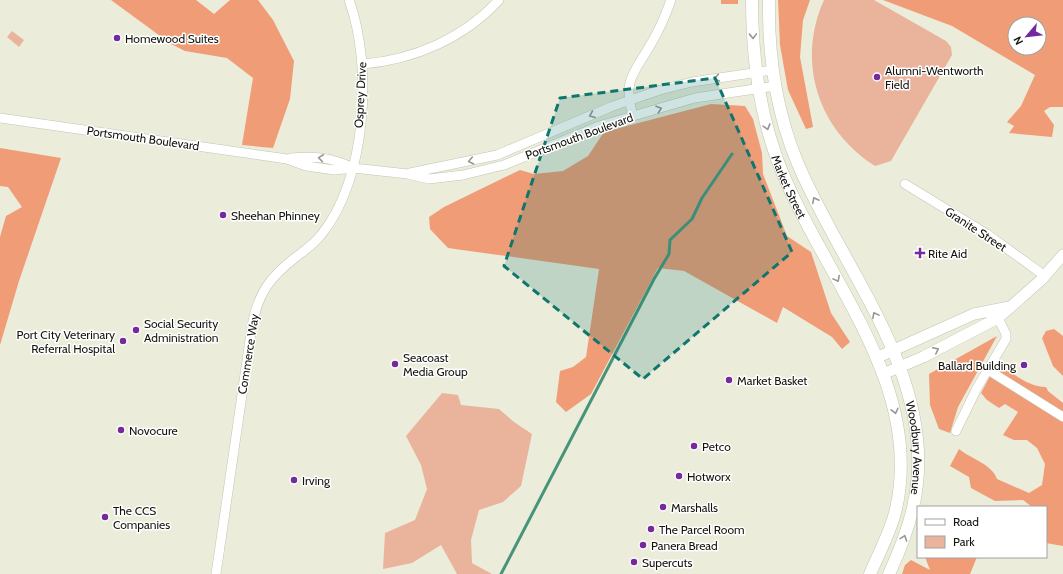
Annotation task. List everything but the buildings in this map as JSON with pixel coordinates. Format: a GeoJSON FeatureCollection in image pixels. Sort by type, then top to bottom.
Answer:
{"type":"FeatureCollection","features":[{"type":"Feature","properties":{"kind":"main road","name":"Market Street"},"geometry":{"type":"LineString","coordinates":[[752,0],[755,73],[768,132],[784,175],[876,358]]}},
{"type":"Feature","properties":{"kind":"main road","name":"Market Street"},"geometry":{"type":"LineString","coordinates":[[769,0],[774,86],[786,130],[804,178],[893,350]]}},
{"type":"Feature","properties":{"kind":"main road","name":"Woodbury Avenue"},"geometry":{"type":"LineString","coordinates":[[889,574],[906,532],[917,483],[918,454],[915,420],[908,386],[893,350]]}},
{"type":"Feature","properties":{"kind":"main road","name":"Woodbury Avenue"},"geometry":{"type":"LineString","coordinates":[[870,574],[891,526],[896,509],[900,477],[899,427],[893,400],[876,358]]}},
{"type":"Feature","properties":{"kind":"street","name":"Osprey Drive"},"geometry":{"type":"LineString","coordinates":[[349,0],[357,28],[363,64],[362,102],[353,168]]}},
{"type":"Feature","properties":{"kind":"street"},"geometry":{"type":"LineString","coordinates":[[363,64],[396,60],[432,47],[469,25],[499,0]]}},
{"type":"Feature","properties":{"kind":"street"},"geometry":{"type":"LineString","coordinates":[[633,116],[628,90],[632,74],[652,42],[671,0]]}},
{"type":"Feature","properties":{"kind":"street","name":"Portsmouth Boulevard"},"geometry":{"type":"LineString","coordinates":[[408,174],[497,154],[629,100],[675,86],[772,70]]}},
{"type":"Feature","properties":{"kind":"street","name":"Portsmouth Boulevard"},"geometry":{"type":"LineString","coordinates":[[0,118],[287,159],[311,156],[338,160],[353,168],[408,174],[429,179],[491,169],[599,126],[695,98],[774,86]]}},
{"type":"Feature","properties":{"kind":"street","name":"Commerce Way"},"geometry":{"type":"LineString","coordinates":[[216,574],[256,305],[273,276],[315,242],[327,227],[338,206],[353,168]]}},
{"type":"Feature","properties":{"kind":"street","name":"Granite Street"},"geometry":{"type":"LineString","coordinates":[[905,184],[987,234],[1045,276]]}},
{"type":"Feature","properties":{"kind":"street"},"geometry":{"type":"LineString","coordinates":[[883,374],[923,357],[998,318],[1045,276],[1063,255]]}},
{"type":"Feature","properties":{"kind":"street"},"geometry":{"type":"LineString","coordinates":[[876,358],[974,314],[1009,308]]}},
{"type":"Feature","properties":{"kind":"street"},"geometry":{"type":"LineString","coordinates":[[956,431],[1006,339],[1006,334],[998,318]]}},
{"type":"Feature","properties":{"kind":"street"},"geometry":{"type":"LineString","coordinates":[[988,370],[1063,417]]}},
{"type":"Feature","properties":{"kind":"highlighted area"},"geometry":{"type":"Polygon","coordinates":[[[715,78],[792,252],[643,379],[504,266],[560,98],[715,78]]]}},
{"type":"Feature","properties":{"kind":"green space","name":"Alumni-Wentworth Field"},"geometry":{"type":"Polygon","coordinates":[[[824,0],[874,0],[946,41],[951,47],[952,55],[891,161],[875,166],[855,151],[839,134],[826,114],[818,93],[813,70],[812,47],[816,23],[824,0]]]}},
{"type":"Feature","properties":{"kind":"green space"},"geometry":{"type":"Polygon","coordinates":[[[12,31],[24,40],[19,47],[7,37],[12,31]]]}},
{"type":"Feature","properties":{"kind":"green space"},"geometry":{"type":"Polygon","coordinates":[[[442,393],[458,395],[461,405],[499,409],[514,422],[532,434],[521,486],[503,502],[479,510],[471,540],[472,563],[492,574],[457,574],[441,545],[412,563],[383,569],[385,533],[415,520],[427,489],[421,465],[406,436],[442,393]]]}},
{"type":"Feature","properties":{"kind":"shaded area"},"geometry":{"type":"Polygon","coordinates":[[[111,0],[196,0],[214,14],[230,0],[258,0],[273,20],[294,61],[290,99],[273,148],[242,145],[253,78],[227,58],[185,51],[171,44],[111,0]]]}},
{"type":"Feature","properties":{"kind":"shaded area"},"geometry":{"type":"Polygon","coordinates":[[[721,0],[738,0],[738,4],[721,4],[721,0]]]}},
{"type":"Feature","properties":{"kind":"shaded area"},"geometry":{"type":"Polygon","coordinates":[[[778,0],[810,0],[803,20],[800,57],[813,127],[806,129],[788,90],[780,45],[778,0]]]}},
{"type":"Feature","properties":{"kind":"shaded area"},"geometry":{"type":"Polygon","coordinates":[[[883,0],[1063,0],[1063,107],[1050,107],[1044,111],[1054,125],[1052,137],[1009,133],[1014,126],[1007,122],[1021,106],[1035,75],[952,26],[883,0]]]}},
{"type":"Feature","properties":{"kind":"shaded area"},"geometry":{"type":"Polygon","coordinates":[[[711,104],[745,106],[753,119],[762,153],[763,174],[787,236],[811,252],[831,313],[850,342],[842,349],[832,337],[783,307],[777,323],[684,271],[658,268],[591,394],[566,412],[556,402],[560,371],[573,367],[586,357],[599,269],[448,248],[430,229],[429,217],[444,207],[520,170],[534,174],[563,171],[588,156],[604,132],[711,104]]]}},
{"type":"Feature","properties":{"kind":"shaded area"},"geometry":{"type":"Polygon","coordinates":[[[0,148],[61,158],[19,281],[0,345],[0,237],[6,216],[22,207],[8,187],[0,186],[0,148]]]}},
{"type":"Feature","properties":{"kind":"shaded area"},"geometry":{"type":"Polygon","coordinates":[[[1054,329],[1063,336],[1063,376],[1053,366],[1042,338],[1046,331],[1054,329]]]}},
{"type":"Feature","properties":{"kind":"shaded area"},"geometry":{"type":"Polygon","coordinates":[[[997,336],[958,407],[950,433],[939,429],[930,405],[929,374],[997,336]]]}},
{"type":"Feature","properties":{"kind":"shaded area"},"geometry":{"type":"Polygon","coordinates":[[[996,365],[1015,365],[1012,373],[1024,381],[1041,387],[1046,387],[1048,391],[1063,403],[1063,546],[1047,543],[1047,506],[1031,506],[1023,500],[995,501],[971,488],[969,477],[950,466],[959,449],[991,469],[997,479],[1029,493],[1042,485],[1045,464],[1037,448],[1027,440],[1014,440],[1003,435],[1018,412],[1005,404],[999,408],[987,400],[981,393],[996,365]]]}},
{"type":"Feature","properties":{"kind":"shaded area"},"geometry":{"type":"Polygon","coordinates":[[[925,558],[977,558],[970,574],[902,574],[905,565],[911,560],[930,570],[925,558]]]}},
{"type":"Feature","properties":{"kind":"waterway"},"geometry":{"type":"LineString","coordinates":[[501,574],[654,279],[669,254],[670,240],[692,219],[702,198],[732,154]]}},
{"type":"Feature","properties":{"kind":"place","name":"Homewood Suites"},"geometry":{"type":"Point","coordinates":[117,38]}},
{"type":"Feature","properties":{"kind":"place","name":"Alumni-Wentworth Field"},"geometry":{"type":"Point","coordinates":[877,77]}},
{"type":"Feature","properties":{"kind":"place","name":"Sheehan Phinney"},"geometry":{"type":"Point","coordinates":[223,215]}},
{"type":"Feature","properties":{"kind":"place","name":"Rite Aid"},"geometry":{"type":"Point","coordinates":[920,253]}},
{"type":"Feature","properties":{"kind":"place","name":"Social Security Administration"},"geometry":{"type":"Point","coordinates":[136,330]}},
{"type":"Feature","properties":{"kind":"place","name":"Port City Veterinary Referral Hospital"},"geometry":{"type":"Point","coordinates":[123,341]}},
{"type":"Feature","properties":{"kind":"place","name":"Seacoast Media Group"},"geometry":{"type":"Point","coordinates":[395,364]}},
{"type":"Feature","properties":{"kind":"place","name":"Ballard Building"},"geometry":{"type":"Point","coordinates":[1024,365]}},
{"type":"Feature","properties":{"kind":"place","name":"Market Basket"},"geometry":{"type":"Point","coordinates":[729,380]}},
{"type":"Feature","properties":{"kind":"place","name":"Novocure"},"geometry":{"type":"Point","coordinates":[121,430]}},
{"type":"Feature","properties":{"kind":"place","name":"Petco"},"geometry":{"type":"Point","coordinates":[694,446]}},
{"type":"Feature","properties":{"kind":"place","name":"Hotworx"},"geometry":{"type":"Point","coordinates":[679,476]}},
{"type":"Feature","properties":{"kind":"place","name":"Irving"},"geometry":{"type":"Point","coordinates":[294,480]}},
{"type":"Feature","properties":{"kind":"place","name":"Marshalls"},"geometry":{"type":"Point","coordinates":[663,507]}},
{"type":"Feature","properties":{"kind":"place","name":"The CCS Companies"},"geometry":{"type":"Point","coordinates":[105,517]}},
{"type":"Feature","properties":{"kind":"place","name":"The Parcel Room"},"geometry":{"type":"Point","coordinates":[651,529]}},
{"type":"Feature","properties":{"kind":"place","name":"Panera Bread"},"geometry":{"type":"Point","coordinates":[643,545]}},
{"type":"Feature","properties":{"kind":"place","name":"Supercuts"},"geometry":{"type":"Point","coordinates":[634,562]}}]}
